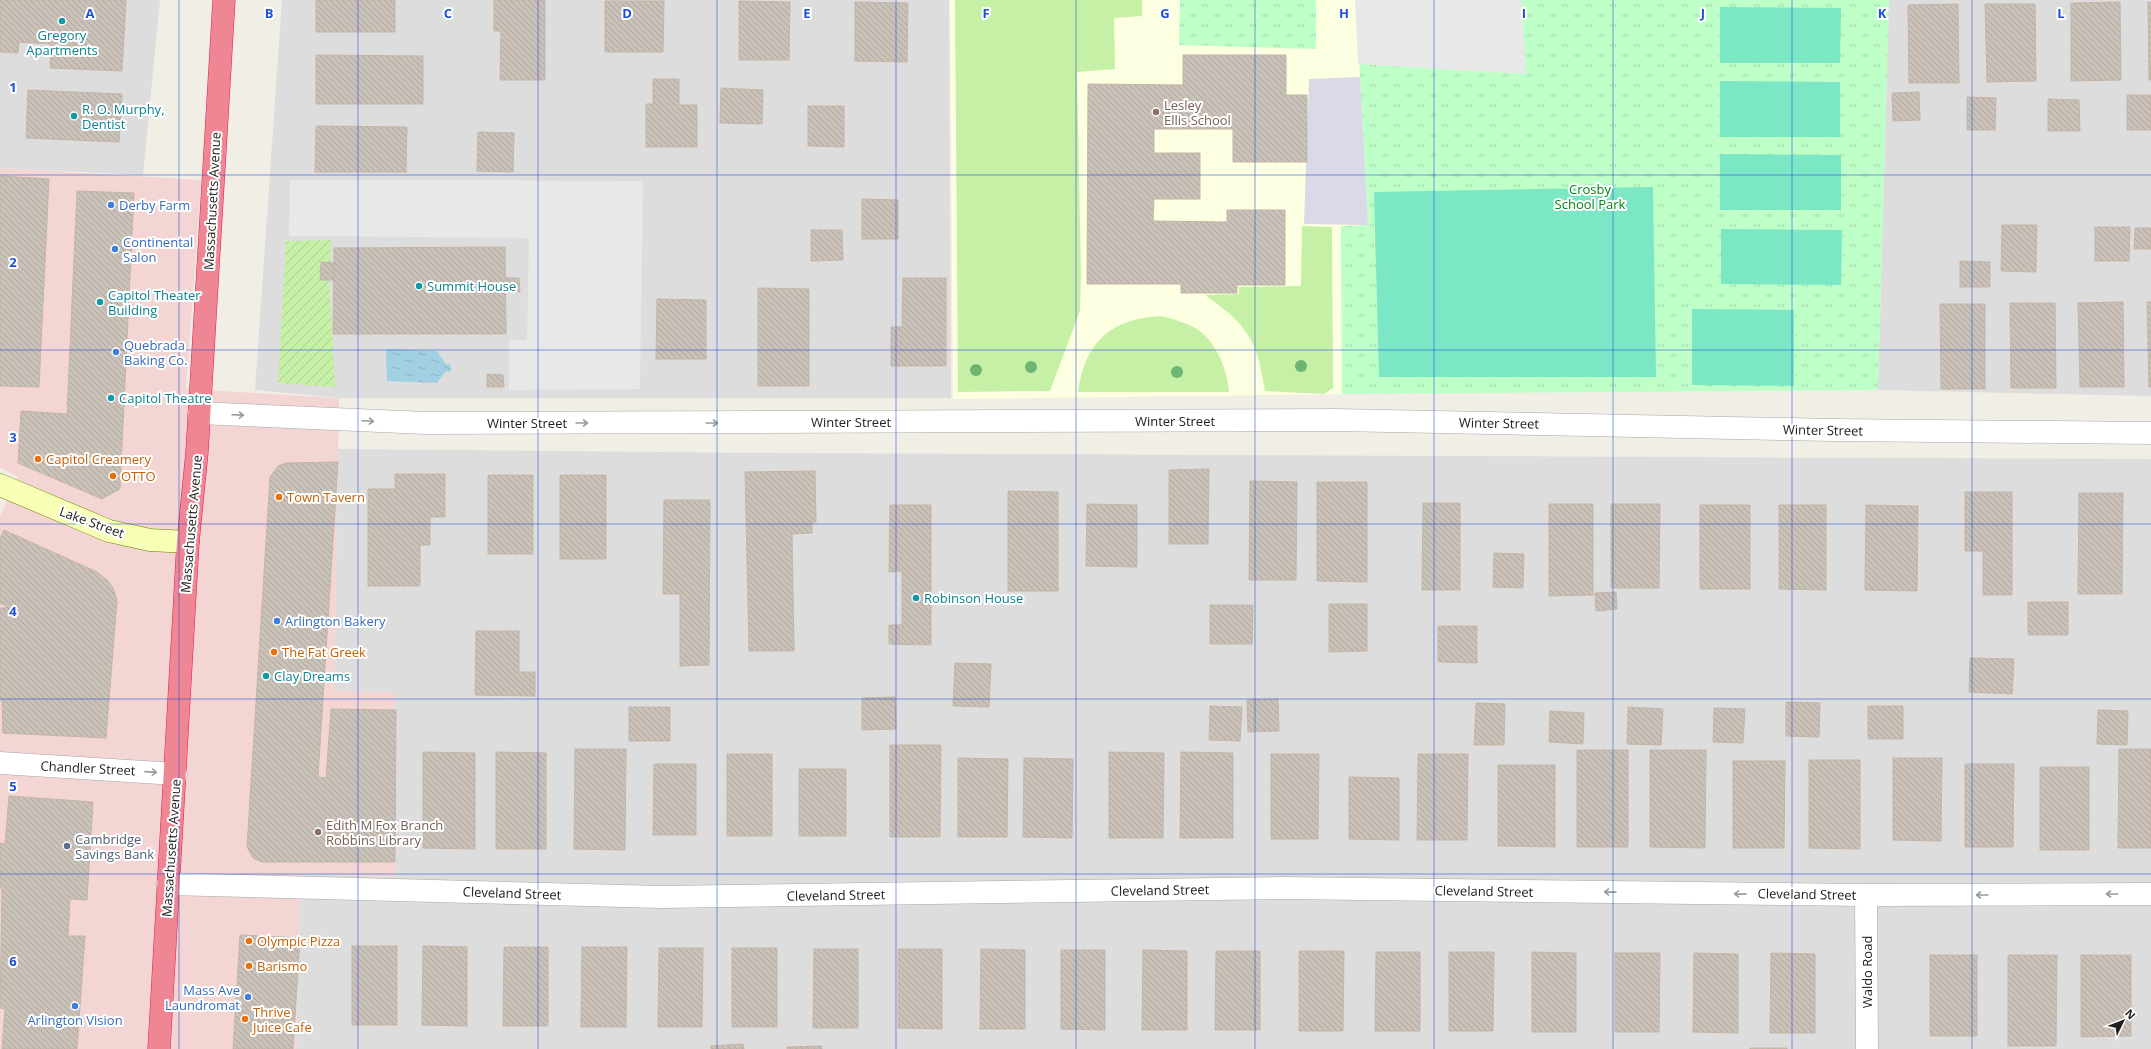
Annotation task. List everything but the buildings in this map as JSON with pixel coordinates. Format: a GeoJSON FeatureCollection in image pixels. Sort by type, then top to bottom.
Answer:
{"type":"FeatureCollection","features":[{"type":"Feature","properties":{"kind":"highway","name":"Massachusetts Avenue"},"geometry":{"type":"LineString","coordinates":[[159,1049],[176,774],[188,542],[199,413],[224,0]]}},
{"type":"Feature","properties":{"kind":"main road","name":"Lake Street"},"geometry":{"type":"LineString","coordinates":[[0,485],[109,531],[150,540],[188,542]]}},
{"type":"Feature","properties":{"kind":"street","name":"Winter Street"},"geometry":{"type":"LineString","coordinates":[[199,413],[426,423],[1337,420],[1834,430],[2151,432]]}},
{"type":"Feature","properties":{"kind":"street","name":"Chandler Street"},"geometry":{"type":"LineString","coordinates":[[0,763],[176,774]]}},
{"type":"Feature","properties":{"kind":"street","name":"Cleveland Street"},"geometry":{"type":"LineString","coordinates":[[168,884],[661,897],[1280,888],[1866,895],[2151,894]]}},
{"type":"Feature","properties":{"kind":"street","name":"Waldo Road"},"geometry":{"type":"LineString","coordinates":[[1866,895],[1867,1049]]}},
{"type":"Feature","properties":{"kind":"shaded area"},"geometry":{"type":"Polygon","coordinates":[[[0,0],[160,0],[143,175],[0,168],[0,0]]]}},
{"type":"Feature","properties":{"kind":"shaded area"},"geometry":{"type":"Polygon","coordinates":[[[282,0],[949,0],[951,398],[339,398],[255,390],[282,0]]]}},
{"type":"Feature","properties":{"kind":"shaded area","name":"Lesley Ellis School"},"geometry":{"type":"Polygon","coordinates":[[[950,0],[1356,0],[1368,225],[1341,227],[1342,394],[953,399],[950,0]]]}},
{"type":"Feature","properties":{"kind":"shaded area"},"geometry":{"type":"Polygon","coordinates":[[[1355,0],[1521,0],[1526,74],[1358,64],[1355,0]]]}},
{"type":"Feature","properties":{"kind":"shaded area"},"geometry":{"type":"Polygon","coordinates":[[[1889,0],[2151,0],[2151,396],[1878,390],[1889,0]]]}},
{"type":"Feature","properties":{"kind":"shaded area"},"geometry":{"type":"Polygon","coordinates":[[[1360,77],[1368,225],[1304,224],[1309,79],[1360,77]]]}},
{"type":"Feature","properties":{"kind":"shaded area"},"geometry":{"type":"Polygon","coordinates":[[[0,168],[201,180],[186,389],[339,398],[334,690],[394,693],[396,877],[300,873],[296,1049],[0,1049],[0,516],[18,477],[0,468],[0,168]]]}},
{"type":"Feature","properties":{"kind":"shaded area"},"geometry":{"type":"Polygon","coordinates":[[[290,180],[643,181],[640,389],[509,390],[509,340],[527,340],[529,238],[289,236],[290,180]]]}},
{"type":"Feature","properties":{"kind":"shaded area"},"geometry":{"type":"Polygon","coordinates":[[[338,449],[769,453],[2151,459],[2151,1049],[296,1049],[300,873],[396,877],[394,693],[334,690],[338,449]]]}},
{"type":"Feature","properties":{"kind":"green space"},"geometry":{"type":"Polygon","coordinates":[[[955,0],[1142,0],[1142,16],[1114,18],[1115,69],[1077,72],[1081,275],[1080,311],[1050,391],[958,392],[955,0]]]}},
{"type":"Feature","properties":{"kind":"green space"},"geometry":{"type":"Polygon","coordinates":[[[1180,0],[1316,0],[1316,49],[1179,45],[1180,0]]]}},
{"type":"Feature","properties":{"kind":"green space","name":"Crosby School Park"},"geometry":{"type":"Polygon","coordinates":[[[1356,0],[1889,0],[1878,390],[1342,394],[1341,226],[1368,225],[1356,0]]]}},
{"type":"Feature","properties":{"kind":"green space"},"geometry":{"type":"Polygon","coordinates":[[[1720,7],[1841,8],[1840,63],[1720,63],[1720,7]]]}},
{"type":"Feature","properties":{"kind":"green space"},"geometry":{"type":"Polygon","coordinates":[[[1720,81],[1840,82],[1840,137],[1720,137],[1720,81]]]}},
{"type":"Feature","properties":{"kind":"green space"},"geometry":{"type":"Polygon","coordinates":[[[1720,154],[1841,155],[1841,210],[1720,210],[1720,154]]]}},
{"type":"Feature","properties":{"kind":"green space"},"geometry":{"type":"Polygon","coordinates":[[[1653,187],[1656,377],[1379,377],[1374,192],[1653,187]]]}},
{"type":"Feature","properties":{"kind":"green space"},"geometry":{"type":"Polygon","coordinates":[[[1302,226],[1332,227],[1333,388],[1324,394],[1265,391],[1258,358],[1248,335],[1231,315],[1205,295],[1239,294],[1239,287],[1301,286],[1302,226]]]}},
{"type":"Feature","properties":{"kind":"green space"},"geometry":{"type":"Polygon","coordinates":[[[1721,229],[1842,230],[1841,285],[1721,284],[1721,229]]]}},
{"type":"Feature","properties":{"kind":"green space"},"geometry":{"type":"Polygon","coordinates":[[[331,240],[330,262],[321,262],[320,280],[329,281],[335,387],[278,383],[286,241],[331,240]]]}},
{"type":"Feature","properties":{"kind":"green space"},"geometry":{"type":"Polygon","coordinates":[[[1692,309],[1794,310],[1794,386],[1692,385],[1692,309]]]}},
{"type":"Feature","properties":{"kind":"green space"},"geometry":{"type":"Polygon","coordinates":[[[1162,316],[1180,321],[1204,334],[1220,357],[1226,375],[1229,392],[1078,392],[1087,359],[1094,347],[1104,336],[1115,328],[1128,322],[1162,316]]]}},
{"type":"Feature","properties":{"kind":"water"},"geometry":{"type":"Polygon","coordinates":[[[386,349],[437,351],[446,364],[450,364],[451,371],[445,372],[437,383],[387,381],[386,349]]]}},
{"type":"Feature","properties":{"kind":"place","name":"Gregory Apartments"},"geometry":{"type":"Point","coordinates":[62,21]}},
{"type":"Feature","properties":{"kind":"place","name":"Lesley Ellis School"},"geometry":{"type":"Point","coordinates":[1156,112]}},
{"type":"Feature","properties":{"kind":"place","name":"R. O. Murphy, Dentist"},"geometry":{"type":"Point","coordinates":[74,116]}},
{"type":"Feature","properties":{"kind":"place","name":"Derby Farm"},"geometry":{"type":"Point","coordinates":[111,205]}},
{"type":"Feature","properties":{"kind":"place","name":"Continental Salon"},"geometry":{"type":"Point","coordinates":[115,249]}},
{"type":"Feature","properties":{"kind":"place","name":"Summit House"},"geometry":{"type":"Point","coordinates":[419,286]}},
{"type":"Feature","properties":{"kind":"place","name":"Capitol Theater Building"},"geometry":{"type":"Point","coordinates":[100,302]}},
{"type":"Feature","properties":{"kind":"place","name":"Quebrada Baking Co."},"geometry":{"type":"Point","coordinates":[116,352]}},
{"type":"Feature","properties":{"kind":"place","name":"Capitol Theatre"},"geometry":{"type":"Point","coordinates":[111,398]}},
{"type":"Feature","properties":{"kind":"place","name":"Capitol Creamery"},"geometry":{"type":"Point","coordinates":[38,459]}},
{"type":"Feature","properties":{"kind":"place","name":"OTTO"},"geometry":{"type":"Point","coordinates":[113,476]}},
{"type":"Feature","properties":{"kind":"place","name":"Town Tavern"},"geometry":{"type":"Point","coordinates":[279,497]}},
{"type":"Feature","properties":{"kind":"place","name":"Robinson House"},"geometry":{"type":"Point","coordinates":[916,598]}},
{"type":"Feature","properties":{"kind":"place","name":"Arlington Bakery"},"geometry":{"type":"Point","coordinates":[277,621]}},
{"type":"Feature","properties":{"kind":"place","name":"The Fat Greek"},"geometry":{"type":"Point","coordinates":[274,652]}},
{"type":"Feature","properties":{"kind":"place","name":"Clay Dreams"},"geometry":{"type":"Point","coordinates":[266,676]}},
{"type":"Feature","properties":{"kind":"place","name":"Edith M Fox Branch Robbins Library"},"geometry":{"type":"Point","coordinates":[318,832]}},
{"type":"Feature","properties":{"kind":"place","name":"Cambridge Savings Bank"},"geometry":{"type":"Point","coordinates":[67,846]}},
{"type":"Feature","properties":{"kind":"place","name":"Olympic Pizza"},"geometry":{"type":"Point","coordinates":[249,941]}},
{"type":"Feature","properties":{"kind":"place","name":"Barismo"},"geometry":{"type":"Point","coordinates":[249,966]}},
{"type":"Feature","properties":{"kind":"place","name":"Mass Ave Laundromat"},"geometry":{"type":"Point","coordinates":[248,997]}},
{"type":"Feature","properties":{"kind":"place","name":"Arlington Vision"},"geometry":{"type":"Point","coordinates":[75,1006]}},
{"type":"Feature","properties":{"kind":"place","name":"Thrive Juice Cafe"},"geometry":{"type":"Point","coordinates":[245,1019]}}]}
